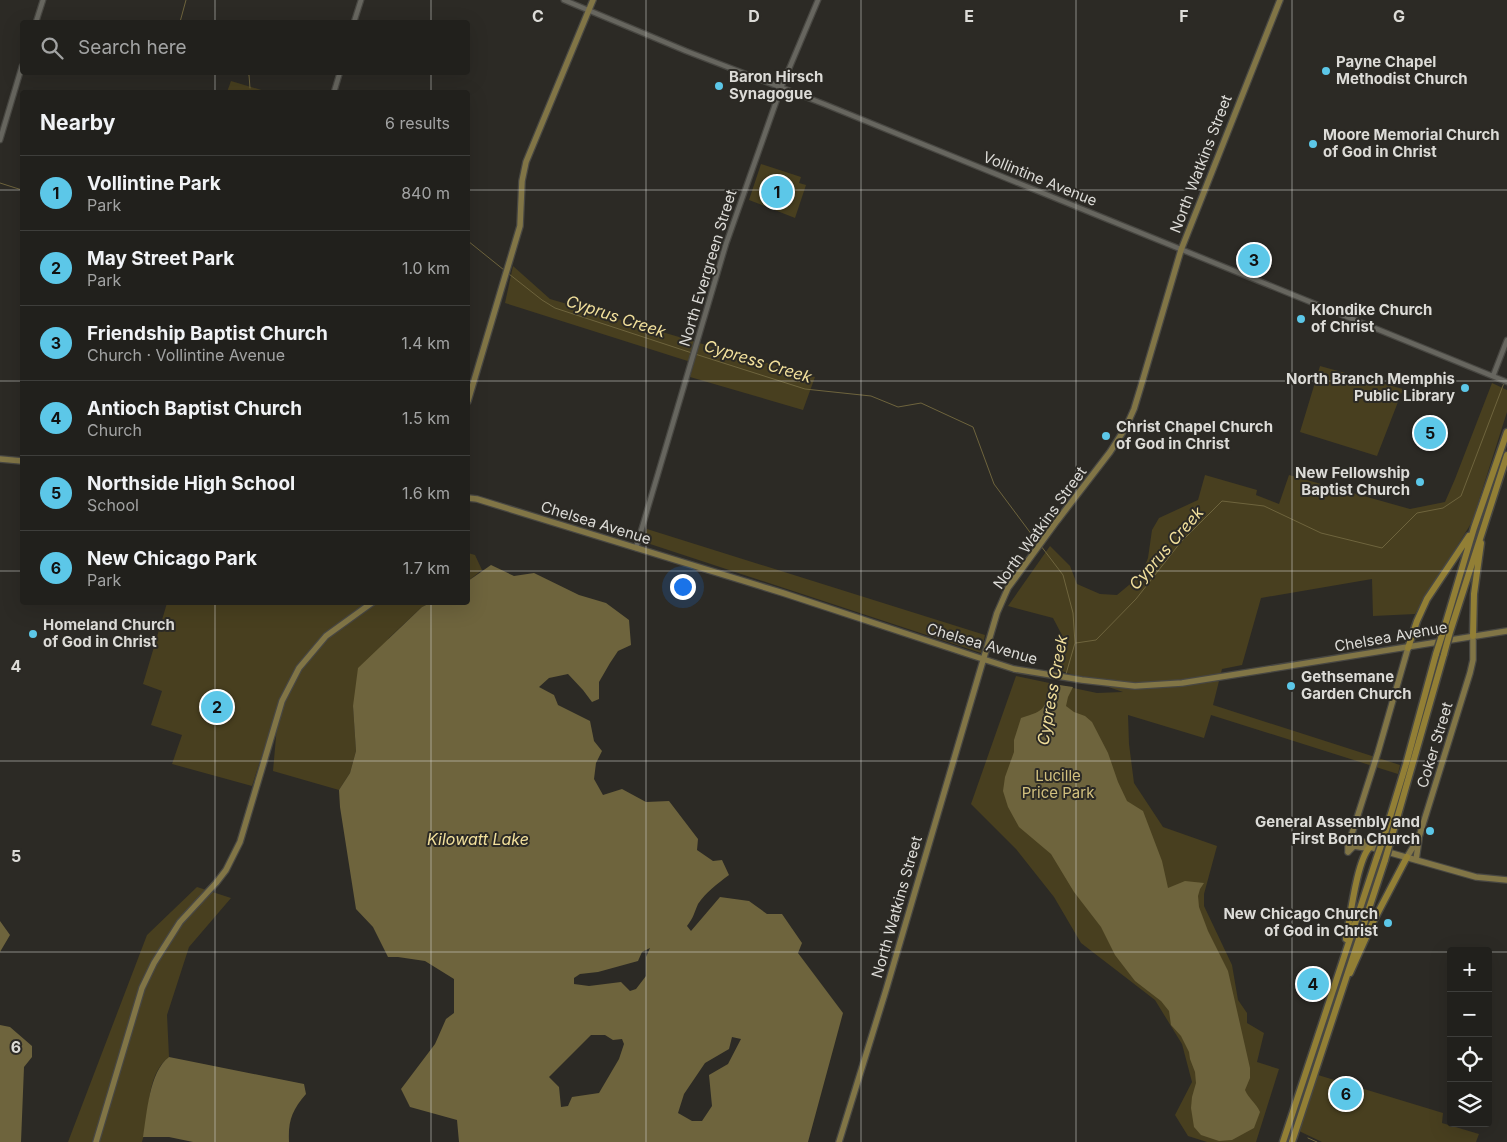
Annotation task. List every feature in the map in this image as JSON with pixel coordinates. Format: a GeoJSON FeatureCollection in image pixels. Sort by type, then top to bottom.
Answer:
{"type":"FeatureCollection","features":[{"type":"Feature","properties":{"kind":"highway"},"geometry":{"type":"LineString","coordinates":[[1408,648],[1427,599],[1474,528],[1487,501],[1507,432]]}},
{"type":"Feature","properties":{"kind":"highway"},"geometry":{"type":"LineString","coordinates":[[1492,486],[1507,455]]}},
{"type":"Feature","properties":{"kind":"highway"},"geometry":{"type":"LineString","coordinates":[[1473,636],[1477,564],[1488,511],[1487,501]]}},
{"type":"Feature","properties":{"kind":"highway"},"geometry":{"type":"LineString","coordinates":[[1292,1142],[1385,860],[1450,632],[1488,511]]}},
{"type":"Feature","properties":{"kind":"highway"},"geometry":{"type":"LineString","coordinates":[[1283,1142],[1383,840],[1442,632],[1474,528]]}},
{"type":"Feature","properties":{"kind":"highway"},"geometry":{"type":"LineString","coordinates":[[1340,966],[1360,869],[1366,851],[1370,847]]}},
{"type":"Feature","properties":{"kind":"highway"},"geometry":{"type":"LineString","coordinates":[[1344,982],[1354,966],[1373,922],[1406,857]]}},
{"type":"Feature","properties":{"kind":"main road"},"geometry":{"type":"LineString","coordinates":[[470,394],[520,226],[522,182],[526,162],[593,0]]}},
{"type":"Feature","properties":{"kind":"main road","name":"North Watkins Street"},"geometry":{"type":"LineString","coordinates":[[839,1142],[886,990],[997,613],[1008,588],[1110,452],[1126,427],[1141,386],[1181,250],[1280,0]]}},
{"type":"Feature","properties":{"kind":"main road"},"geometry":{"type":"LineString","coordinates":[[0,459],[20,461]]}},
{"type":"Feature","properties":{"kind":"main road","name":"Chelsea Avenue"},"geometry":{"type":"LineString","coordinates":[[470,498],[783,594],[983,660],[1014,669],[1082,680],[1135,686],[1182,683],[1507,631]]}},
{"type":"Feature","properties":{"kind":"main road"},"geometry":{"type":"LineString","coordinates":[[96,1142],[142,988],[154,962],[180,922],[216,883],[234,856],[240,842],[282,701],[299,668],[326,636],[369,605]]}},
{"type":"Feature","properties":{"kind":"main road","name":"Coker Street"},"geometry":{"type":"LineString","coordinates":[[1406,857],[1419,837],[1470,673],[1473,660],[1473,636]]}},
{"type":"Feature","properties":{"kind":"main road"},"geometry":{"type":"LineString","coordinates":[[1408,648],[1378,752],[1352,832],[1348,852],[1354,846],[1370,847],[1476,877],[1504,880],[1507,885]]}},
{"type":"Feature","properties":{"kind":"main road"},"geometry":{"type":"LineString","coordinates":[[1416,860],[1419,837]]}},
{"type":"Feature","properties":{"kind":"main road"},"geometry":{"type":"LineString","coordinates":[[1351,841],[1368,843],[1370,847]]}},
{"type":"Feature","properties":{"kind":"main road"},"geometry":{"type":"LineString","coordinates":[[1351,841],[1363,847]]}},
{"type":"Feature","properties":{"kind":"street"},"geometry":{"type":"LineString","coordinates":[[37,20],[43,0]]}},
{"type":"Feature","properties":{"kind":"street"},"geometry":{"type":"LineString","coordinates":[[355,20],[361,0]]}},
{"type":"Feature","properties":{"kind":"street","name":"Vollintine Avenue"},"geometry":{"type":"LineString","coordinates":[[564,0],[1507,382]]}},
{"type":"Feature","properties":{"kind":"street","name":"North Evergreen Street"},"geometry":{"type":"LineString","coordinates":[[636,548],[726,244],[781,88],[818,0]]}},
{"type":"Feature","properties":{"kind":"street"},"geometry":{"type":"LineString","coordinates":[[0,140],[20,73]]}},
{"type":"Feature","properties":{"kind":"street"},"geometry":{"type":"LineString","coordinates":[[335,90],[339,75]]}},
{"type":"Feature","properties":{"kind":"street"},"geometry":{"type":"LineString","coordinates":[[1493,376],[1507,340]]}},
{"type":"Feature","properties":{"kind":"green space"},"geometry":{"type":"Polygon","coordinates":[[[231,81],[261,90],[228,90],[231,81]]]}},
{"type":"Feature","properties":{"kind":"green space"},"geometry":{"type":"Polygon","coordinates":[[[761,164],[801,177],[799,183],[806,185],[795,218],[749,200],[761,164]]]}},
{"type":"Feature","properties":{"kind":"green space"},"geometry":{"type":"Polygon","coordinates":[[[513,266],[550,299],[815,377],[803,410],[690,377],[694,363],[505,303],[513,266]]]}},
{"type":"Feature","properties":{"kind":"green space"},"geometry":{"type":"Polygon","coordinates":[[[1320,366],[1403,389],[1377,456],[1300,432],[1320,366]]]}},
{"type":"Feature","properties":{"kind":"green space"},"geometry":{"type":"Polygon","coordinates":[[[1492,383],[1507,390],[1507,412],[1472,522],[1415,614],[1373,616],[1372,579],[1261,598],[1242,665],[1222,669],[1213,705],[1400,765],[1398,774],[1211,715],[1204,738],[1128,715],[1129,744],[1134,783],[1163,827],[1217,846],[1204,894],[1204,906],[1232,965],[1238,1000],[1247,1013],[1247,1023],[1264,1033],[1257,1062],[1279,1069],[1256,1142],[1207,1142],[1188,1136],[1175,1115],[1192,1082],[1182,1044],[1155,1000],[1081,943],[1054,897],[1016,849],[971,804],[1016,676],[1097,693],[1123,692],[1056,669],[1063,637],[1053,618],[1008,606],[1050,546],[1070,566],[1077,584],[1100,594],[1117,595],[1141,575],[1148,558],[1152,530],[1159,518],[1198,500],[1205,475],[1257,490],[1256,495],[1279,504],[1289,475],[1410,509],[1445,502],[1492,383]]]}},
{"type":"Feature","properties":{"kind":"green space"},"geometry":{"type":"Polygon","coordinates":[[[647,529],[985,635],[981,653],[644,542],[647,529]]]}},
{"type":"Feature","properties":{"kind":"green space"},"geometry":{"type":"Polygon","coordinates":[[[470,554],[475,555],[482,570],[470,579],[470,554]]]}},
{"type":"Feature","properties":{"kind":"green space"},"geometry":{"type":"Polygon","coordinates":[[[166,605],[426,605],[389,638],[353,706],[356,751],[350,773],[339,790],[273,771],[279,703],[252,786],[172,764],[182,735],[151,725],[162,691],[143,684],[166,605]]]}},
{"type":"Feature","properties":{"kind":"green space"},"geometry":{"type":"Polygon","coordinates":[[[197,887],[231,898],[189,947],[167,1015],[169,1057],[161,1065],[152,1085],[142,1142],[68,1142],[147,935],[197,887]]]}},
{"type":"Feature","properties":{"kind":"green space"},"geometry":{"type":"Polygon","coordinates":[[[1318,1075],[1443,1113],[1442,1123],[1447,1124],[1447,1127],[1455,1127],[1479,1134],[1476,1142],[1322,1142],[1299,1131],[1318,1075]]]}},
{"type":"Feature","properties":{"kind":"water","name":"Kilowatt Lake"},"geometry":{"type":"Polygon","coordinates":[[[491,565],[514,576],[534,573],[579,595],[606,603],[629,620],[631,645],[618,651],[610,663],[599,682],[599,699],[592,702],[568,674],[549,678],[539,687],[554,695],[558,705],[590,721],[594,741],[602,751],[596,763],[594,779],[603,795],[622,789],[646,802],[669,801],[698,839],[697,850],[713,861],[722,860],[729,875],[708,892],[698,904],[687,926],[691,931],[720,897],[749,901],[767,914],[782,914],[802,943],[798,953],[843,1013],[808,1142],[459,1142],[457,1120],[410,1107],[401,1089],[435,1044],[446,1019],[454,1013],[454,979],[425,961],[388,957],[373,927],[356,909],[339,790],[350,773],[356,751],[353,706],[358,668],[426,605],[470,605],[470,580],[491,565]],[[650,948],[642,952],[638,961],[598,972],[580,974],[574,978],[574,984],[589,986],[621,982],[630,991],[636,989],[646,976],[646,957],[650,948]],[[591,1035],[549,1077],[559,1087],[561,1107],[568,1106],[572,1097],[599,1093],[619,1059],[624,1044],[622,1039],[613,1040],[605,1035],[591,1035]],[[732,1037],[729,1049],[705,1063],[684,1094],[678,1113],[692,1121],[702,1121],[712,1106],[709,1075],[728,1064],[741,1039],[732,1037]]]}},
{"type":"Feature","properties":{"kind":"water","name":"Lucille Price Park"},"geometry":{"type":"Polygon","coordinates":[[[1052,684],[1073,687],[1066,706],[1092,722],[1108,753],[1127,801],[1143,811],[1162,861],[1168,888],[1185,881],[1204,883],[1198,896],[1199,907],[1208,931],[1228,971],[1250,1068],[1250,1078],[1245,1090],[1260,1112],[1254,1128],[1232,1140],[1219,1141],[1201,1135],[1194,1127],[1191,1108],[1196,1083],[1195,1072],[1189,1052],[1181,1036],[1171,1025],[1169,1011],[1161,1001],[1135,981],[1115,955],[1101,927],[1074,892],[1051,854],[1019,827],[1008,807],[1003,791],[1005,777],[1014,752],[1014,740],[1021,718],[1036,713],[1043,708],[1052,684]]]}},
{"type":"Feature","properties":{"kind":"water"},"geometry":{"type":"Polygon","coordinates":[[[0,921],[10,935],[0,952],[0,921]]]}},
{"type":"Feature","properties":{"kind":"water"},"geometry":{"type":"Polygon","coordinates":[[[0,1025],[10,1027],[32,1046],[32,1057],[24,1067],[21,1142],[0,1142],[0,1025]]]}},
{"type":"Feature","properties":{"kind":"water"},"geometry":{"type":"Polygon","coordinates":[[[169,1057],[304,1084],[306,1094],[297,1105],[292,1116],[289,1128],[289,1142],[193,1142],[169,1137],[143,1137],[153,1083],[162,1064],[169,1057]]]}},
{"type":"Feature","properties":{"kind":"waterway"},"geometry":{"type":"LineString","coordinates":[[181,20],[186,0]]}},
{"type":"Feature","properties":{"kind":"waterway"},"geometry":{"type":"LineString","coordinates":[[249,75],[250,88]]}},
{"type":"Feature","properties":{"kind":"waterway","name":"Cyprus Creek"},"geometry":{"type":"LineString","coordinates":[[0,183],[20,189]]}},
{"type":"Feature","properties":{"kind":"waterway","name":"Cyprus Creek"},"geometry":{"type":"LineString","coordinates":[[470,243],[504,270]]}},
{"type":"Feature","properties":{"kind":"waterway","name":"Cyprus Creek"},"geometry":{"type":"LineString","coordinates":[[509,274],[555,308],[692,353]]}},
{"type":"Feature","properties":{"kind":"waterway","name":"Cypress Creek"},"geometry":{"type":"LineString","coordinates":[[695,354],[805,389],[871,396],[898,407],[921,403],[973,427],[994,484],[1038,543]]}},
{"type":"Feature","properties":{"kind":"waterway","name":"Cyprus Creek"},"geometry":{"type":"LineString","coordinates":[[1076,643],[1096,640],[1136,599],[1180,543],[1222,501],[1264,506],[1321,533],[1382,548],[1417,513],[1443,508],[1461,496],[1504,383]]}},
{"type":"Feature","properties":{"kind":"waterway","name":"Cypress Creek"},"geometry":{"type":"LineString","coordinates":[[1041,546],[1063,575],[1073,613],[1075,643],[1066,674]]}},
{"type":"Feature","properties":{"kind":"waterway"},"geometry":{"type":"LineString","coordinates":[[1308,1138],[1317,1142]]}},
{"type":"Feature","properties":{"kind":"place","name":"Payne Chapel Methodist Church"},"geometry":{"type":"Point","coordinates":[1326,71]}},
{"type":"Feature","properties":{"kind":"place","name":"Baron Hirsch Synagogue"},"geometry":{"type":"Point","coordinates":[719,86]}},
{"type":"Feature","properties":{"kind":"place","name":"Moore Memorial Church of God in Christ"},"geometry":{"type":"Point","coordinates":[1313,144]}},
{"type":"Feature","properties":{"kind":"place","name":"Vollintine Park"},"geometry":{"type":"Point","coordinates":[777,192]}},
{"type":"Feature","properties":{"kind":"place","name":"Friendship Baptist Church"},"geometry":{"type":"Point","coordinates":[1254,260]}},
{"type":"Feature","properties":{"kind":"place","name":"Klondike Church of Christ"},"geometry":{"type":"Point","coordinates":[1301,319]}},
{"type":"Feature","properties":{"kind":"place","name":"North Branch Memphis Public Library"},"geometry":{"type":"Point","coordinates":[1465,388]}},
{"type":"Feature","properties":{"kind":"place","name":"Northside High School"},"geometry":{"type":"Point","coordinates":[1430,433]}},
{"type":"Feature","properties":{"kind":"place","name":"Christ Chapel Church of God in Christ"},"geometry":{"type":"Point","coordinates":[1106,436]}},
{"type":"Feature","properties":{"kind":"place","name":"New Fellowship Baptist Church"},"geometry":{"type":"Point","coordinates":[1420,482]}},
{"type":"Feature","properties":{"kind":"place","name":"Homeland Church of God in Christ"},"geometry":{"type":"Point","coordinates":[33,634]}},
{"type":"Feature","properties":{"kind":"place","name":"Gethsemane Garden Church"},"geometry":{"type":"Point","coordinates":[1291,686]}},
{"type":"Feature","properties":{"kind":"place","name":"May Street Park"},"geometry":{"type":"Point","coordinates":[217,707]}},
{"type":"Feature","properties":{"kind":"place","name":"General Assembly and First Born Church"},"geometry":{"type":"Point","coordinates":[1430,831]}},
{"type":"Feature","properties":{"kind":"place","name":"New Chicago Church of God in Christ"},"geometry":{"type":"Point","coordinates":[1388,923]}},
{"type":"Feature","properties":{"kind":"place","name":"Antioch Baptist Church"},"geometry":{"type":"Point","coordinates":[1313,984]}},
{"type":"Feature","properties":{"kind":"place","name":"New Chicago Park"},"geometry":{"type":"Point","coordinates":[1346,1094]}}]}
